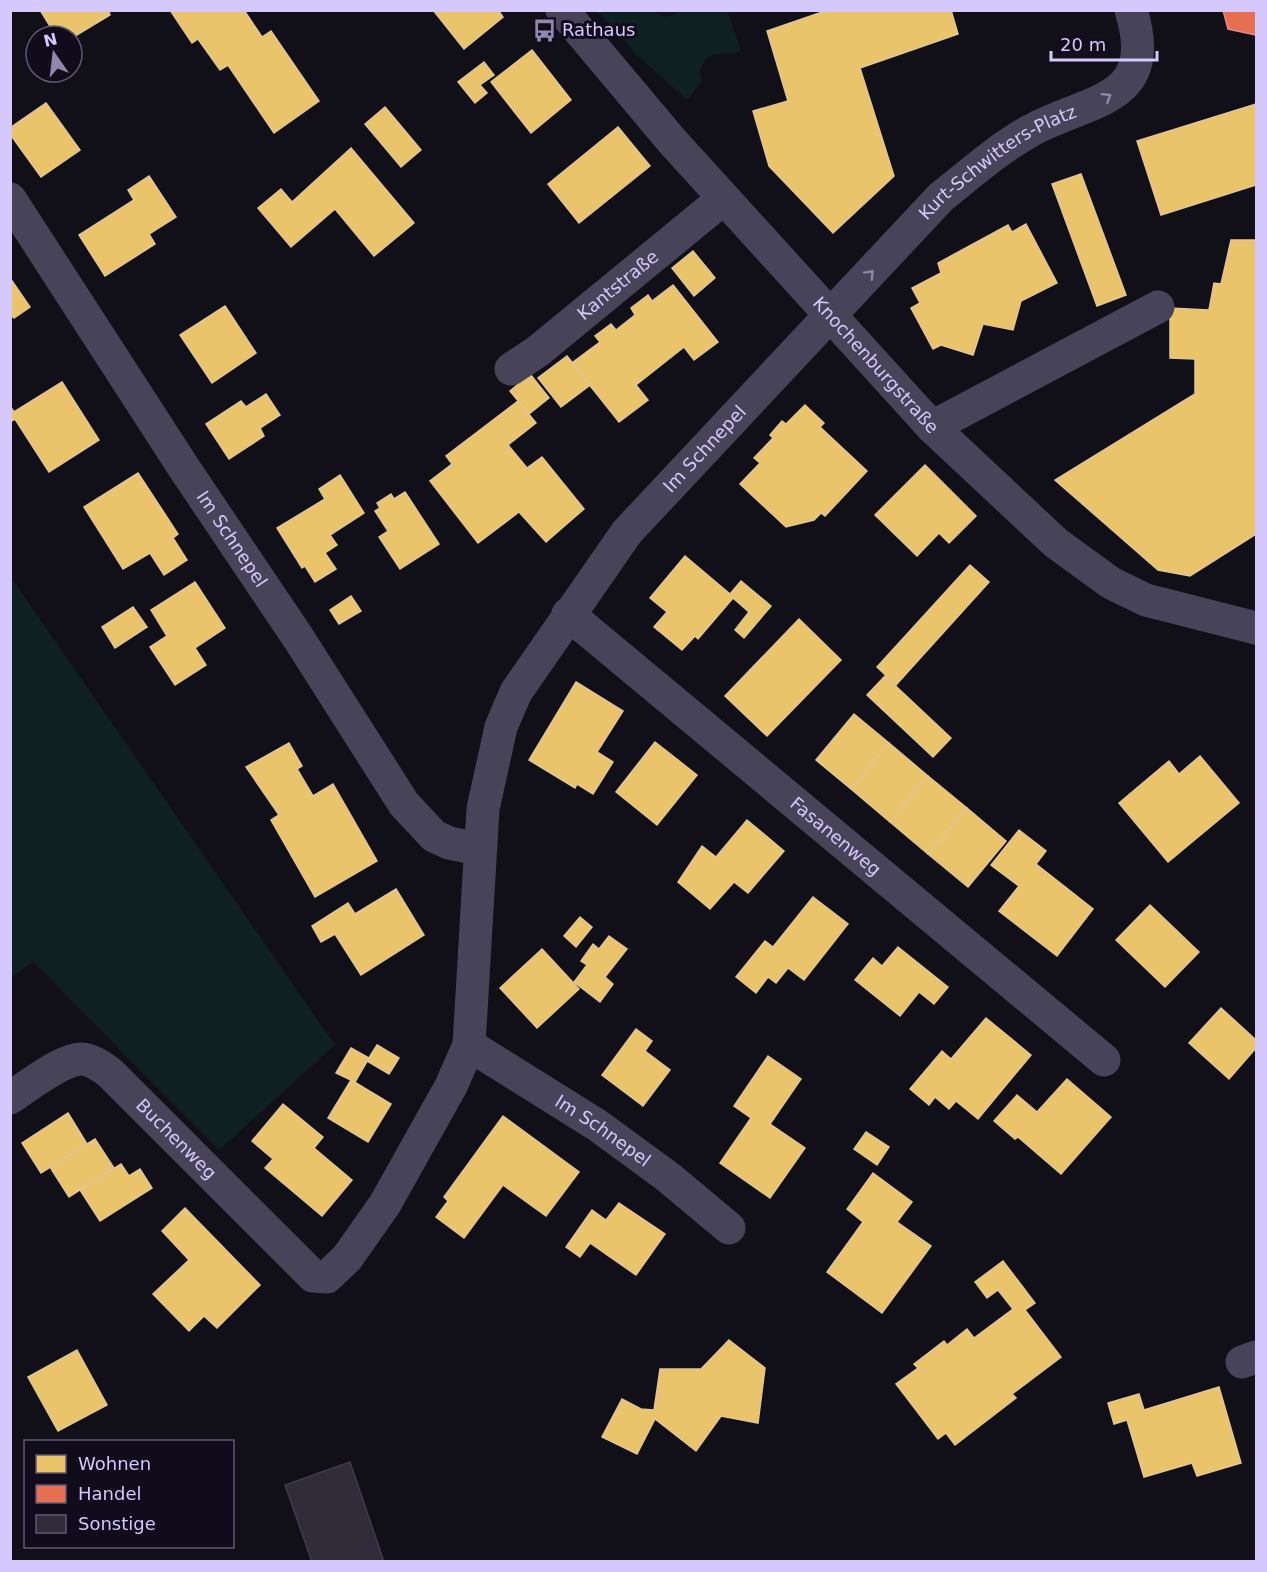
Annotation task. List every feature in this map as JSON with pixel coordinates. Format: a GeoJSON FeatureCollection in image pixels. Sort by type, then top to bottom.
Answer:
{"type":"FeatureCollection","features":[{"type":"Feature","properties":{"kind":"street","name":"Knochenburgstraße"},"geometry":{"type":"LineString","coordinates":[[562,10],[723,199],[932,427],[1056,543],[1111,583],[1157,604],[1257,628]]}},
{"type":"Feature","properties":{"kind":"street","name":"Kurt-Schwitters-Platz"},"geometry":{"type":"LineString","coordinates":[[830,316],[941,197],[990,157],[1031,130],[1096,103],[1126,85],[1138,61],[1137,31],[1131,10]]}},
{"type":"Feature","properties":{"kind":"street","name":"Im Schnepel"},"geometry":{"type":"LineString","coordinates":[[10,199],[184,468],[299,639],[404,804],[434,836],[449,843],[479,849]]}},
{"type":"Feature","properties":{"kind":"street","name":"Kantstraße"},"geometry":{"type":"LineString","coordinates":[[511,369],[538,351],[723,199]]}},
{"type":"Feature","properties":{"kind":"street"},"geometry":{"type":"LineString","coordinates":[[932,427],[1158,307]]}},
{"type":"Feature","properties":{"kind":"street","name":"Im Schnepel"},"geometry":{"type":"LineString","coordinates":[[327,1277],[347,1258],[385,1204],[451,1086],[469,1045],[479,849],[491,765],[501,727],[516,692],[627,532],[830,316]]}},
{"type":"Feature","properties":{"kind":"street","name":"Fasanenweg"},"geometry":{"type":"LineString","coordinates":[[568,614],[1104,1060]]}},
{"type":"Feature","properties":{"kind":"street","name":"Im Schnepel"},"geometry":{"type":"LineString","coordinates":[[469,1045],[597,1125],[668,1177],[729,1228]]}},
{"type":"Feature","properties":{"kind":"street","name":"Buchenweg"},"geometry":{"type":"LineString","coordinates":[[10,1098],[65,1065],[80,1059],[95,1063],[110,1072],[313,1276],[327,1277]]}},
{"type":"Feature","properties":{"kind":"shaded area"},"geometry":{"type":"Polygon","coordinates":[[[597,11],[654,11],[665,17],[683,11],[725,11],[728,13],[741,51],[712,55],[708,58],[700,72],[702,81],[687,100],[637,55],[597,11]]]}},
{"type":"Feature","properties":{"kind":"shaded area"},"geometry":{"type":"Polygon","coordinates":[[[10,576],[335,1045],[219,1150],[33,962],[11,978],[10,576]]]}},
{"type":"Feature","properties":{"kind":"building: Wohnen"},"geometry":{"type":"Polygon","coordinates":[[[40,10],[108,10],[110,15],[84,31],[84,24],[49,24],[40,10]]]}},
{"type":"Feature","properties":{"kind":"building: Wohnen"},"geometry":{"type":"Polygon","coordinates":[[[170,10],[244,10],[262,37],[271,31],[319,101],[274,133],[228,65],[220,70],[198,39],[192,43],[170,10]]]}},
{"type":"Feature","properties":{"kind":"building: Wohnen"},"geometry":{"type":"Polygon","coordinates":[[[433,10],[498,10],[503,17],[464,49],[433,10]]]}},
{"type":"Feature","properties":{"kind":"building: Wohnen"},"geometry":{"type":"Polygon","coordinates":[[[828,10],[951,10],[958,34],[860,68],[894,176],[833,233],[769,166],[753,111],[788,101],[767,31],[828,10]]]}},
{"type":"Feature","properties":{"kind":"building: Wohnen"},"geometry":{"type":"Polygon","coordinates":[[[532,50],[571,100],[531,133],[491,82],[532,50]]]}},
{"type":"Feature","properties":{"kind":"building: Wohnen"},"geometry":{"type":"Polygon","coordinates":[[[484,62],[494,75],[480,85],[487,93],[475,103],[458,82],[484,62]]]}},
{"type":"Feature","properties":{"kind":"building: Wohnen"},"geometry":{"type":"Polygon","coordinates":[[[46,103],[80,150],[41,177],[10,134],[10,128],[46,103]]]}},
{"type":"Feature","properties":{"kind":"building: Wohnen"},"geometry":{"type":"Polygon","coordinates":[[[1256,104],[1256,185],[1161,215],[1137,141],[1256,104]]]}},
{"type":"Feature","properties":{"kind":"building: Wohnen"},"geometry":{"type":"Polygon","coordinates":[[[385,107],[421,150],[401,167],[365,124],[385,107]]]}},
{"type":"Feature","properties":{"kind":"building: Wohnen"},"geometry":{"type":"Polygon","coordinates":[[[618,127],[650,166],[579,223],[548,184],[618,127]]]}},
{"type":"Feature","properties":{"kind":"building: Wohnen"},"geometry":{"type":"Polygon","coordinates":[[[351,148],[414,223],[374,256],[335,209],[291,247],[258,208],[281,189],[292,202],[351,148]]]}},
{"type":"Feature","properties":{"kind":"building: Wohnen"},"geometry":{"type":"Polygon","coordinates":[[[1081,174],[1126,295],[1097,306],[1052,184],[1081,174]]]}},
{"type":"Feature","properties":{"kind":"building: Wohnen"},"geometry":{"type":"Polygon","coordinates":[[[149,176],[176,217],[149,234],[155,244],[105,276],[79,235],[134,200],[128,190],[149,176]]]}},
{"type":"Feature","properties":{"kind":"building: Wohnen"},"geometry":{"type":"Polygon","coordinates":[[[1026,224],[1057,283],[1021,301],[1013,330],[983,324],[973,355],[941,345],[933,349],[911,308],[920,303],[912,288],[941,273],[938,263],[1008,225],[1012,232],[1026,224]]]}},
{"type":"Feature","properties":{"kind":"building: Wohnen"},"geometry":{"type":"Polygon","coordinates":[[[1231,240],[1256,240],[1256,534],[1190,576],[1158,570],[1055,480],[1195,394],[1195,359],[1170,358],[1170,308],[1209,310],[1214,283],[1221,284],[1231,240]]]}},
{"type":"Feature","properties":{"kind":"building: Wohnen"},"geometry":{"type":"Polygon","coordinates":[[[693,251],[715,278],[694,296],[672,268],[693,251]]]}},
{"type":"Feature","properties":{"kind":"building: Wohnen"},"geometry":{"type":"Polygon","coordinates":[[[10,278],[30,307],[14,318],[10,314],[10,278]]]}},
{"type":"Feature","properties":{"kind":"building: Wohnen"},"geometry":{"type":"Polygon","coordinates":[[[673,285],[718,342],[694,360],[684,347],[636,385],[648,400],[619,422],[572,363],[600,342],[595,336],[611,324],[616,330],[635,315],[631,308],[648,295],[652,301],[673,285]]]}},
{"type":"Feature","properties":{"kind":"building: Wohnen"},"geometry":{"type":"Polygon","coordinates":[[[225,306],[256,353],[212,383],[180,335],[225,306]]]}},
{"type":"Feature","properties":{"kind":"building: Wohnen"},"geometry":{"type":"Polygon","coordinates":[[[567,356],[590,385],[561,407],[538,378],[567,356]]]}},
{"type":"Feature","properties":{"kind":"building: Wohnen"},"geometry":{"type":"Polygon","coordinates":[[[530,374],[549,398],[529,414],[510,391],[530,374]]]}},
{"type":"Feature","properties":{"kind":"building: Wohnen"},"geometry":{"type":"Polygon","coordinates":[[[62,382],[99,440],[49,472],[15,419],[10,422],[10,406],[14,412],[62,382]]]}},
{"type":"Feature","properties":{"kind":"building: Wohnen"},"geometry":{"type":"Polygon","coordinates":[[[266,394],[280,415],[260,428],[264,436],[229,459],[206,424],[241,401],[246,407],[266,394]]]}},
{"type":"Feature","properties":{"kind":"building: Wohnen"},"geometry":{"type":"Polygon","coordinates":[[[518,401],[536,423],[508,445],[527,468],[542,457],[584,509],[546,542],[519,512],[478,543],[430,481],[452,464],[446,456],[518,401]]]}},
{"type":"Feature","properties":{"kind":"building: Wohnen"},"geometry":{"type":"Polygon","coordinates":[[[805,405],[824,423],[820,427],[867,471],[825,516],[821,513],[814,520],[786,527],[740,484],[760,463],[754,458],[773,438],[770,435],[782,421],[786,424],[805,405]]]}},
{"type":"Feature","properties":{"kind":"building: Wohnen"},"geometry":{"type":"Polygon","coordinates":[[[925,465],[976,516],[949,543],[939,533],[917,556],[875,515],[925,465]]]}},
{"type":"Feature","properties":{"kind":"building: Wohnen"},"geometry":{"type":"Polygon","coordinates":[[[138,473],[178,534],[173,538],[187,560],[164,575],[150,553],[123,569],[84,507],[138,473]]]}},
{"type":"Feature","properties":{"kind":"building: Wohnen"},"geometry":{"type":"Polygon","coordinates":[[[340,475],[364,513],[330,535],[337,545],[325,553],[336,569],[315,582],[305,566],[302,568],[277,528],[325,499],[319,489],[340,475]]]}},
{"type":"Feature","properties":{"kind":"building: Wohnen"},"geometry":{"type":"Polygon","coordinates":[[[405,492],[439,544],[400,569],[379,537],[388,531],[375,511],[380,508],[377,503],[391,494],[394,499],[405,492]]]}},
{"type":"Feature","properties":{"kind":"building: Wohnen"},"geometry":{"type":"Polygon","coordinates":[[[685,556],[730,594],[741,581],[771,606],[744,638],[735,630],[749,612],[733,598],[698,639],[695,636],[682,650],[654,627],[667,612],[650,598],[685,556]]]}},
{"type":"Feature","properties":{"kind":"building: Wohnen"},"geometry":{"type":"Polygon","coordinates":[[[970,565],[989,582],[896,685],[877,667],[970,565]]]}},
{"type":"Feature","properties":{"kind":"building: Wohnen"},"geometry":{"type":"Polygon","coordinates":[[[195,582],[225,628],[195,648],[206,665],[175,685],[150,647],[167,636],[151,610],[195,582]]]}},
{"type":"Feature","properties":{"kind":"building: Wohnen"},"geometry":{"type":"Polygon","coordinates":[[[351,596],[361,611],[339,624],[330,610],[351,596]]]}},
{"type":"Feature","properties":{"kind":"building: Wohnen"},"geometry":{"type":"Polygon","coordinates":[[[133,607],[147,627],[115,648],[102,627],[133,607]]]}},
{"type":"Feature","properties":{"kind":"building: Wohnen"},"geometry":{"type":"Polygon","coordinates":[[[799,619],[841,660],[767,736],[725,696],[799,619]]]}},
{"type":"Feature","properties":{"kind":"building: Wohnen"},"geometry":{"type":"Polygon","coordinates":[[[885,676],[951,738],[933,757],[867,695],[885,676]]]}},
{"type":"Feature","properties":{"kind":"building: Wohnen"},"geometry":{"type":"Polygon","coordinates":[[[576,682],[623,711],[597,752],[613,762],[593,794],[577,784],[575,788],[529,760],[576,682]]]}},
{"type":"Feature","properties":{"kind":"building: Wohnen"},"geometry":{"type":"Polygon","coordinates":[[[854,714],[889,743],[851,789],[816,760],[854,714]]]}},
{"type":"Feature","properties":{"kind":"building: Wohnen"},"geometry":{"type":"Polygon","coordinates":[[[655,742],[697,775],[657,825],[616,792],[655,742]]]}},
{"type":"Feature","properties":{"kind":"building: Wohnen"},"geometry":{"type":"Polygon","coordinates":[[[289,743],[302,766],[297,769],[313,796],[333,784],[377,861],[315,897],[271,820],[279,815],[246,767],[289,743]]]}},
{"type":"Feature","properties":{"kind":"building: Wohnen"},"geometry":{"type":"Polygon","coordinates":[[[889,743],[928,776],[890,822],[851,789],[889,743]]]}},
{"type":"Feature","properties":{"kind":"building: Wohnen"},"geometry":{"type":"Polygon","coordinates":[[[1200,756],[1239,803],[1168,862],[1119,803],[1169,761],[1179,774],[1200,756]]]}},
{"type":"Feature","properties":{"kind":"building: Wohnen"},"geometry":{"type":"Polygon","coordinates":[[[928,776],[967,808],[928,854],[890,822],[928,776]]]}},
{"type":"Feature","properties":{"kind":"building: Wohnen"},"geometry":{"type":"Polygon","coordinates":[[[967,808],[1006,841],[968,887],[928,854],[967,808]]]}},
{"type":"Feature","properties":{"kind":"building: Wohnen"},"geometry":{"type":"Polygon","coordinates":[[[747,820],[784,851],[748,893],[734,882],[710,909],[678,882],[702,846],[716,857],[747,820]]]}},
{"type":"Feature","properties":{"kind":"building: Wohnen"},"geometry":{"type":"Polygon","coordinates":[[[1019,830],[1046,851],[1036,864],[1093,909],[1057,956],[999,911],[1019,886],[991,865],[1019,830]]]}},
{"type":"Feature","properties":{"kind":"building: Wohnen"},"geometry":{"type":"Polygon","coordinates":[[[396,889],[424,935],[361,975],[335,934],[321,942],[312,926],[348,903],[355,914],[396,889]]]}},
{"type":"Feature","properties":{"kind":"building: Wohnen"},"geometry":{"type":"Polygon","coordinates":[[[813,897],[848,924],[804,980],[788,968],[776,983],[768,977],[756,993],[736,977],[765,941],[773,947],[813,897]]]}},
{"type":"Feature","properties":{"kind":"building: Wohnen"},"geometry":{"type":"Polygon","coordinates":[[[1150,905],[1199,952],[1165,987],[1116,940],[1150,905]]]}},
{"type":"Feature","properties":{"kind":"building: Wohnen"},"geometry":{"type":"Polygon","coordinates":[[[580,917],[592,927],[576,947],[564,936],[580,917]]]}},
{"type":"Feature","properties":{"kind":"building: Wohnen"},"geometry":{"type":"Polygon","coordinates":[[[609,936],[627,949],[605,977],[613,984],[600,1002],[574,982],[587,965],[581,961],[593,944],[599,949],[609,936]]]}},
{"type":"Feature","properties":{"kind":"building: Wohnen"},"geometry":{"type":"Polygon","coordinates":[[[898,947],[948,987],[934,1004],[919,992],[900,1016],[855,980],[873,958],[882,966],[898,947]]]}},
{"type":"Feature","properties":{"kind":"building: Wohnen"},"geometry":{"type":"Polygon","coordinates":[[[542,949],[579,989],[537,1028],[500,988],[542,949]]]}},
{"type":"Feature","properties":{"kind":"building: Wohnen"},"geometry":{"type":"Polygon","coordinates":[[[1221,1008],[1256,1040],[1256,1048],[1229,1079],[1189,1043],[1221,1008]]]}},
{"type":"Feature","properties":{"kind":"building: Wohnen"},"geometry":{"type":"Polygon","coordinates":[[[986,1018],[1031,1055],[978,1119],[956,1101],[949,1109],[935,1097],[929,1105],[910,1089],[942,1051],[951,1059],[986,1018]]]}},
{"type":"Feature","properties":{"kind":"building: Wohnen"},"geometry":{"type":"Polygon","coordinates":[[[636,1029],[652,1041],[645,1051],[670,1070],[643,1106],[602,1075],[636,1029]]]}},
{"type":"Feature","properties":{"kind":"building: Wohnen"},"geometry":{"type":"Polygon","coordinates":[[[377,1045],[399,1058],[389,1074],[367,1061],[377,1045]]]}},
{"type":"Feature","properties":{"kind":"building: Wohnen"},"geometry":{"type":"Polygon","coordinates":[[[351,1048],[369,1058],[355,1082],[336,1073],[351,1048]]]}},
{"type":"Feature","properties":{"kind":"building: Wohnen"},"geometry":{"type":"Polygon","coordinates":[[[768,1056],[801,1079],[770,1124],[805,1148],[770,1198],[720,1163],[751,1118],[734,1106],[768,1056]]]}},
{"type":"Feature","properties":{"kind":"building: Wohnen"},"geometry":{"type":"Polygon","coordinates":[[[1067,1079],[1111,1117],[1061,1174],[1018,1137],[1015,1139],[994,1121],[1017,1095],[1037,1112],[1067,1079]]]}},
{"type":"Feature","properties":{"kind":"building: Wohnen"},"geometry":{"type":"Polygon","coordinates":[[[351,1080],[391,1104],[368,1142],[328,1118],[351,1080]]]}},
{"type":"Feature","properties":{"kind":"building: Wohnen"},"geometry":{"type":"Polygon","coordinates":[[[283,1104],[323,1137],[314,1148],[352,1180],[322,1216],[265,1168],[273,1159],[252,1141],[283,1104]]]}},
{"type":"Feature","properties":{"kind":"building: Wohnen"},"geometry":{"type":"Polygon","coordinates":[[[68,1113],[87,1144],[41,1173],[22,1143],[68,1113]]]}},
{"type":"Feature","properties":{"kind":"building: Wohnen"},"geometry":{"type":"Polygon","coordinates":[[[503,1116],[579,1172],[546,1216],[503,1185],[464,1238],[436,1217],[448,1201],[444,1197],[503,1116]]]}},
{"type":"Feature","properties":{"kind":"building: Wohnen"},"geometry":{"type":"Polygon","coordinates":[[[866,1132],[889,1147],[877,1165],[854,1149],[866,1132]]]}},
{"type":"Feature","properties":{"kind":"building: Wohnen"},"geometry":{"type":"Polygon","coordinates":[[[95,1139],[114,1168],[69,1197],[50,1167],[95,1139]]]}},
{"type":"Feature","properties":{"kind":"building: Wohnen"},"geometry":{"type":"Polygon","coordinates":[[[121,1164],[129,1176],[140,1169],[152,1188],[100,1221],[80,1190],[121,1164]]]}},
{"type":"Feature","properties":{"kind":"building: Wohnen"},"geometry":{"type":"Polygon","coordinates":[[[873,1173],[912,1202],[897,1222],[931,1246],[882,1313],[827,1272],[863,1222],[847,1209],[873,1173]]]}},
{"type":"Feature","properties":{"kind":"building: Wohnen"},"geometry":{"type":"Polygon","coordinates":[[[619,1203],[665,1234],[636,1275],[590,1243],[580,1257],[566,1247],[592,1210],[606,1220],[619,1203]]]}},
{"type":"Feature","properties":{"kind":"building: Wohnen"},"geometry":{"type":"Polygon","coordinates":[[[185,1208],[260,1285],[217,1328],[204,1316],[189,1331],[153,1294],[189,1260],[162,1231],[185,1208]]]}},
{"type":"Feature","properties":{"kind":"building: Wohnen"},"geometry":{"type":"Polygon","coordinates":[[[1003,1261],[1035,1303],[1025,1310],[1061,1357],[1012,1394],[1016,1398],[955,1445],[946,1433],[938,1439],[896,1384],[918,1368],[914,1364],[944,1341],[947,1345],[967,1329],[974,1338],[1013,1309],[998,1290],[987,1298],[975,1282],[1003,1261]]]}},
{"type":"Feature","properties":{"kind":"building: Wohnen"},"geometry":{"type":"Polygon","coordinates":[[[729,1340],[765,1368],[758,1423],[721,1416],[696,1451],[655,1419],[637,1454],[602,1437],[622,1399],[641,1409],[654,1410],[660,1369],[701,1369],[729,1340]]]}},
{"type":"Feature","properties":{"kind":"building: Wohnen"},"geometry":{"type":"Polygon","coordinates":[[[77,1350],[107,1405],[58,1431],[28,1377],[77,1350]]]}},
{"type":"Feature","properties":{"kind":"building: Wohnen"},"geometry":{"type":"Polygon","coordinates":[[[1219,1387],[1241,1463],[1197,1476],[1192,1463],[1144,1477],[1127,1420],[1114,1424],[1108,1403],[1139,1394],[1144,1410],[1219,1387]]]}},
{"type":"Feature","properties":{"kind":"building: Handel"},"geometry":{"type":"Polygon","coordinates":[[[1223,10],[1256,10],[1256,35],[1228,29],[1223,10]]]}},
{"type":"Feature","properties":{"kind":"building: Sonstige"},"geometry":{"type":"Polygon","coordinates":[[[350,1462],[384,1562],[312,1562],[285,1485],[350,1462]]]}},
{"type":"Feature","properties":{"kind":"place","name":"Rathaus"},"geometry":{"type":"Point","coordinates":[544,30]}}]}
